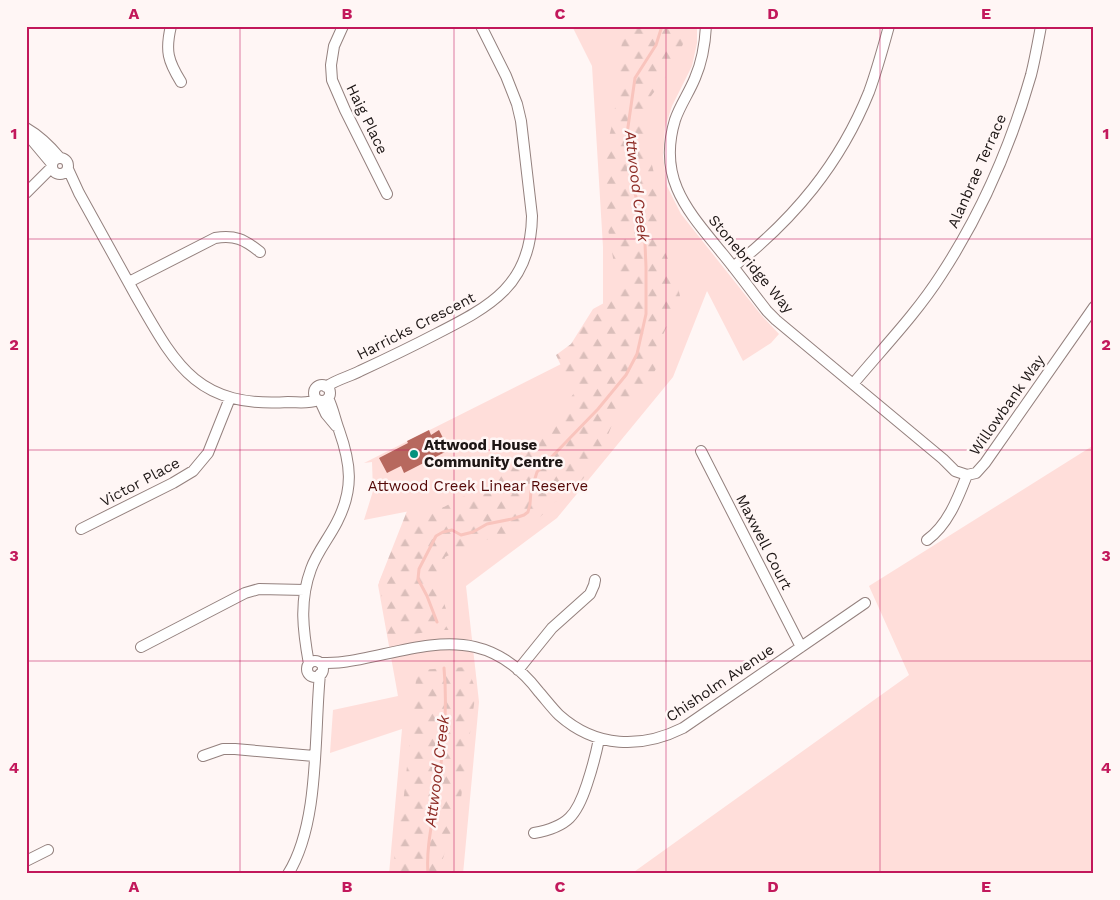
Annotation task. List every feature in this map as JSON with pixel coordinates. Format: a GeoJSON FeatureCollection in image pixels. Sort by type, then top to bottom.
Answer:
{"type":"FeatureCollection","features":[{"type":"Feature","properties":{"kind":"street"},"geometry":{"type":"LineString","coordinates":[[171,26],[167,41],[168,53],[170,64],[181,82]]}},
{"type":"Feature","properties":{"kind":"street","name":"Haig Place"},"geometry":{"type":"LineString","coordinates":[[343,26],[334,46],[331,65],[332,80],[387,194]]}},
{"type":"Feature","properties":{"kind":"street","name":"Harricks Crescent"},"geometry":{"type":"LineString","coordinates":[[26,133],[79,193],[160,337],[179,365],[192,378],[230,398],[261,404],[309,403],[344,377],[355,374],[488,306],[513,281],[522,264],[529,247],[532,216],[521,121],[517,104],[506,76],[481,26]]}},
{"type":"Feature","properties":{"kind":"street","name":"Stonebridge Way"},"geometry":{"type":"LineString","coordinates":[[706,26],[706,39],[696,78],[676,119],[671,135],[671,168],[674,183],[684,205],[776,320],[944,459],[955,471],[967,475]]}},
{"type":"Feature","properties":{"kind":"street"},"geometry":{"type":"LineString","coordinates":[[733,267],[774,233],[801,203],[840,150],[856,122],[869,91],[889,26]]}},
{"type":"Feature","properties":{"kind":"street","name":"Alanbrae Terrace"},"geometry":{"type":"LineString","coordinates":[[853,384],[928,294],[963,240],[978,212],[1032,73],[1041,26]]}},
{"type":"Feature","properties":{"kind":"street","name":"Harricks Crescent"},"geometry":{"type":"LineString","coordinates":[[26,128],[36,133],[48,144],[58,168]]}},
{"type":"Feature","properties":{"kind":"street"},"geometry":{"type":"LineString","coordinates":[[26,193],[58,168]]}},
{"type":"Feature","properties":{"kind":"street"},"geometry":{"type":"LineString","coordinates":[[129,282],[215,238],[226,236],[235,238],[247,242],[260,252]]}},
{"type":"Feature","properties":{"kind":"street","name":"Willowbank Way"},"geometry":{"type":"LineString","coordinates":[[927,540],[938,532],[967,475],[976,473],[985,463],[1094,307]]}},
{"type":"Feature","properties":{"kind":"street"},"geometry":{"type":"LineString","coordinates":[[288,874],[299,851],[309,812],[314,756],[317,669],[304,636],[305,590],[317,556],[336,524],[347,497],[349,469],[347,454],[334,410],[322,395]]}},
{"type":"Feature","properties":{"kind":"street","name":"Victor Place"},"geometry":{"type":"LineString","coordinates":[[81,530],[193,471],[208,453],[230,398]]}},
{"type":"Feature","properties":{"kind":"street","name":"Maxwell Court"},"geometry":{"type":"LineString","coordinates":[[701,451],[801,647]]}},
{"type":"Feature","properties":{"kind":"street"},"geometry":{"type":"LineString","coordinates":[[518,670],[552,628],[590,594],[595,580]]}},
{"type":"Feature","properties":{"kind":"street"},"geometry":{"type":"LineString","coordinates":[[141,647],[245,593],[260,589],[279,588],[305,590]]}},
{"type":"Feature","properties":{"kind":"street","name":"Chisholm Avenue"},"geometry":{"type":"LineString","coordinates":[[317,669],[442,644],[463,644],[490,652],[502,658],[527,677],[559,715],[571,724],[600,738],[626,742],[646,742],[664,738],[684,728],[865,603]]}},
{"type":"Feature","properties":{"kind":"street"},"geometry":{"type":"LineString","coordinates":[[534,833],[548,831],[560,826],[577,812],[582,801],[600,738]]}},
{"type":"Feature","properties":{"kind":"street"},"geometry":{"type":"LineString","coordinates":[[203,756],[223,749],[235,748],[314,756]]}},
{"type":"Feature","properties":{"kind":"street"},"geometry":{"type":"LineString","coordinates":[[26,861],[48,850]]}},
{"type":"Feature","properties":{"kind":"green space","name":"Attwood Creek Linear Reserve"},"geometry":{"type":"Polygon","coordinates":[[[572,26],[697,26],[697,43],[692,66],[672,106],[665,128],[663,156],[667,186],[681,214],[762,316],[779,334],[771,343],[743,361],[707,291],[673,377],[557,518],[466,586],[479,702],[463,874],[389,874],[402,729],[330,753],[333,710],[398,696],[378,585],[410,511],[364,520],[373,491],[372,462],[364,463],[585,352],[603,317],[603,247],[592,66],[572,26]]]}},
{"type":"Feature","properties":{"kind":"green space"},"geometry":{"type":"Polygon","coordinates":[[[634,26],[688,26],[684,42],[670,71],[648,100],[647,144],[657,186],[661,243],[675,275],[680,296],[663,335],[660,361],[647,386],[619,408],[603,447],[583,479],[538,519],[517,531],[478,542],[445,557],[439,588],[453,630],[440,630],[388,638],[379,582],[407,511],[444,507],[503,475],[550,428],[574,393],[556,355],[571,344],[593,309],[615,297],[617,281],[608,229],[605,153],[614,117],[622,40],[634,26]]]}},
{"type":"Feature","properties":{"kind":"green space"},"geometry":{"type":"Polygon","coordinates":[[[1094,445],[1094,874],[631,874],[909,675],[869,586],[1094,445]]]}},
{"type":"Feature","properties":{"kind":"green space"},"geometry":{"type":"Polygon","coordinates":[[[467,667],[476,690],[461,798],[441,865],[441,874],[392,874],[404,795],[417,670],[467,667]]]}},
{"type":"Feature","properties":{"kind":"building","name":"Attwood House Community Centre"},"geometry":{"type":"Polygon","coordinates":[[[429,430],[431,435],[439,430],[449,450],[404,473],[401,466],[387,473],[379,458],[429,430]]]}},
{"type":"Feature","properties":{"kind":"waterway","name":"Attwood Creek"},"geometry":{"type":"LineString","coordinates":[[437,622],[418,579],[419,569],[436,536],[452,530],[461,535],[473,532],[487,524],[512,519],[528,512],[531,491],[537,472],[598,409],[626,375],[637,354],[646,314],[644,220],[635,194],[627,134],[635,78],[656,45],[662,26]]}},
{"type":"Feature","properties":{"kind":"waterway","name":"Attwood Creek"},"geometry":{"type":"LineString","coordinates":[[428,874],[429,845],[444,733],[444,668]]}},
{"type":"Feature","properties":{"kind":"place","name":"Attwood House Community Centre"},"geometry":{"type":"Point","coordinates":[414,454]}}]}
